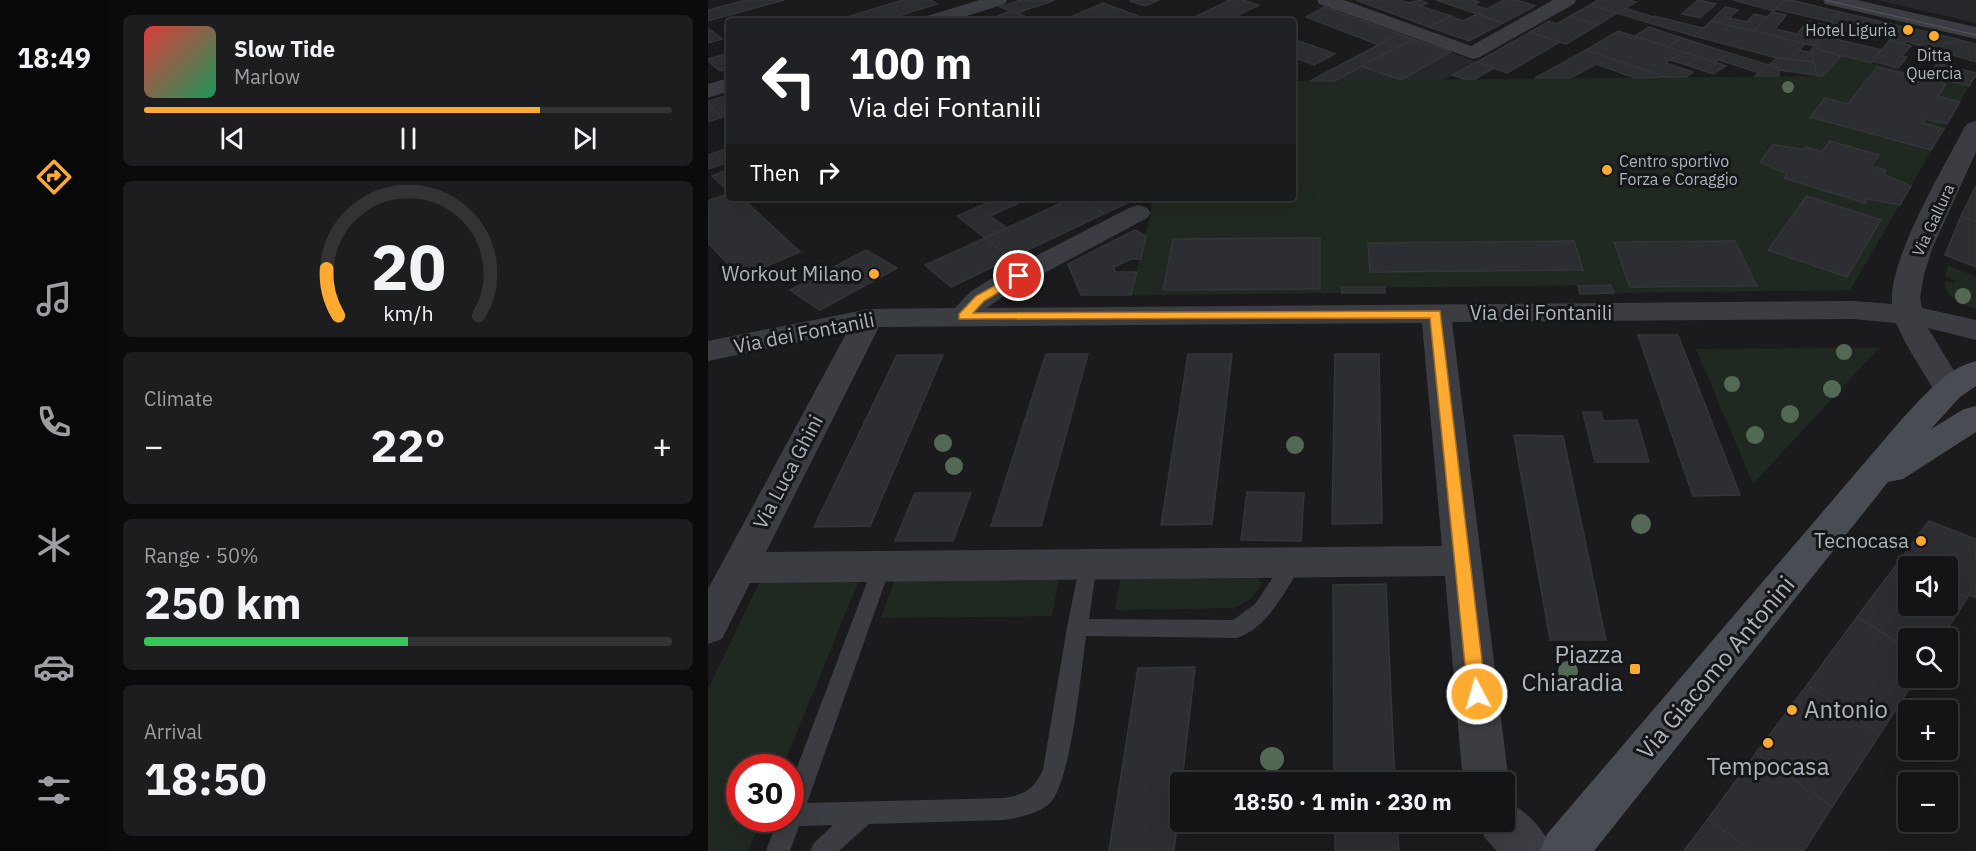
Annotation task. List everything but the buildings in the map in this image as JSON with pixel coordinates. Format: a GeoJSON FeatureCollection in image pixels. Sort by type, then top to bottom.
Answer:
{"type":"FeatureCollection","features":[{"type":"Feature","properties":{"kind":"main road","name":"Via Giacomo Antonini"},"geometry":{"type":"LineString","coordinates":[[1564,851],[1914,427],[1949,389],[1976,371]]}},
{"type":"Feature","properties":{"kind":"main road"},"geometry":{"type":"LineString","coordinates":[[1867,486],[1976,417]]}},
{"type":"Feature","properties":{"kind":"street"},"geometry":{"type":"LineString","coordinates":[[941,18],[998,0]]}},
{"type":"Feature","properties":{"kind":"street"},"geometry":{"type":"LineString","coordinates":[[1326,0],[1473,53],[1567,0]]}},
{"type":"Feature","properties":{"kind":"street"},"geometry":{"type":"LineString","coordinates":[[1832,0],[1976,33]]}},
{"type":"Feature","properties":{"kind":"street"},"geometry":{"type":"LineString","coordinates":[[708,91],[726,85]]}},
{"type":"Feature","properties":{"kind":"street","name":"Via Gallura"},"geometry":{"type":"LineString","coordinates":[[1908,316],[1905,298],[1915,257],[1976,128]]}},
{"type":"Feature","properties":{"kind":"street"},"geometry":{"type":"LineString","coordinates":[[963,317],[980,298],[999,286],[1138,213]]}},
{"type":"Feature","properties":{"kind":"street","name":"Via dei Fontanili"},"geometry":{"type":"LineString","coordinates":[[708,351],[869,318],[1853,310],[1949,322],[1976,330]]}},
{"type":"Feature","properties":{"kind":"street"},"geometry":{"type":"LineString","coordinates":[[1436,314],[1485,772]]}},
{"type":"Feature","properties":{"kind":"street"},"geometry":{"type":"LineString","coordinates":[[1908,316],[1949,389]]}},
{"type":"Feature","properties":{"kind":"street","name":"Via Luca Ghini"},"geometry":{"type":"LineString","coordinates":[[708,627],[869,318]]}},
{"type":"Feature","properties":{"kind":"street"},"geometry":{"type":"LineString","coordinates":[[739,568],[1462,561]]}},
{"type":"Feature","properties":{"kind":"street"},"geometry":{"type":"LineString","coordinates":[[1511,832],[1529,851]]}},
{"type":"Feature","properties":{"kind":"lane"},"geometry":{"type":"LineString","coordinates":[[1077,627],[1237,628],[1262,610],[1293,563]]}},
{"type":"Feature","properties":{"kind":"lane"},"geometry":{"type":"LineString","coordinates":[[804,816],[1004,809],[1020,806],[1042,795],[1054,772],[1088,564]]}},
{"type":"Feature","properties":{"kind":"lane"},"geometry":{"type":"LineString","coordinates":[[804,781],[882,566]]}},
{"type":"Feature","properties":{"kind":"lane"},"geometry":{"type":"LineString","coordinates":[[822,851],[863,814]]}},
{"type":"Feature","properties":{"kind":"lane"},"geometry":{"type":"LineString","coordinates":[[778,851],[785,832]]}},
{"type":"Feature","properties":{"kind":"shaded area"},"geometry":{"type":"Polygon","coordinates":[[[1876,0],[1976,0],[1976,23],[1876,0]]]}},
{"type":"Feature","properties":{"kind":"shaded area"},"geometry":{"type":"Polygon","coordinates":[[[1399,34],[1477,62],[1444,80],[1310,81],[1399,34]]]}},
{"type":"Feature","properties":{"kind":"shaded area","name":"Centro sportivo Forza e Coraggio"},"geometry":{"type":"Polygon","coordinates":[[[1841,56],[1969,86],[1850,290],[1614,293],[1611,285],[1342,288],[1342,293],[1131,295],[1153,201],[1296,201],[1296,81],[1823,76],[1841,56]]]}},
{"type":"Feature","properties":{"kind":"shaded area"},"geometry":{"type":"Polygon","coordinates":[[[1948,265],[1976,277],[1976,309],[1959,302],[1948,292],[1944,281],[1954,283],[1955,280],[1945,277],[1948,265]]]}},
{"type":"Feature","properties":{"kind":"shaded area"},"geometry":{"type":"Polygon","coordinates":[[[1879,348],[1753,484],[1696,349],[1879,348]]]}},
{"type":"Feature","properties":{"kind":"shaded area"},"geometry":{"type":"Polygon","coordinates":[[[1121,575],[1256,576],[1261,583],[1250,599],[1232,608],[1115,610],[1121,575]]]}},
{"type":"Feature","properties":{"kind":"shaded area"},"geometry":{"type":"Polygon","coordinates":[[[1059,576],[1052,616],[881,618],[895,578],[1059,576]]]}},
{"type":"Feature","properties":{"kind":"shaded area"},"geometry":{"type":"Polygon","coordinates":[[[860,578],[788,754],[726,754],[726,832],[756,832],[748,851],[708,851],[708,689],[761,579],[860,578]]]}},
{"type":"Feature","properties":{"kind":"tram line"},"geometry":{"type":"LineString","coordinates":[[1825,0],[1976,35]]}},
{"type":"Feature","properties":{"kind":"place","name":"Hotel Liguria"},"geometry":{"type":"Point","coordinates":[1908,30]}},
{"type":"Feature","properties":{"kind":"place","name":"Ditta Quercia"},"geometry":{"type":"Point","coordinates":[1934,36]}},
{"type":"Feature","properties":{"kind":"place","name":"Centro sportivo Forza e Coraggio"},"geometry":{"type":"Point","coordinates":[1607,170]}},
{"type":"Feature","properties":{"kind":"place","name":"Workout Milano"},"geometry":{"type":"Point","coordinates":[874,274]}},
{"type":"Feature","properties":{"kind":"place","name":"Tecnocasa"},"geometry":{"type":"Point","coordinates":[1921,541]}},
{"type":"Feature","properties":{"kind":"place","name":"Piazza Chiaradia"},"geometry":{"type":"Point","coordinates":[1635,669]}},
{"type":"Feature","properties":{"kind":"place","name":"Antonio"},"geometry":{"type":"Point","coordinates":[1792,710]}},
{"type":"Feature","properties":{"kind":"place","name":"Tempocasa"},"geometry":{"type":"Point","coordinates":[1768,743]}},
{"type":"Feature","properties":{"kind":"route"},"geometry":{"type":"LineString","coordinates":[[1019,276],[980,298],[963,317],[1436,314],[1477,694]]}}]}
